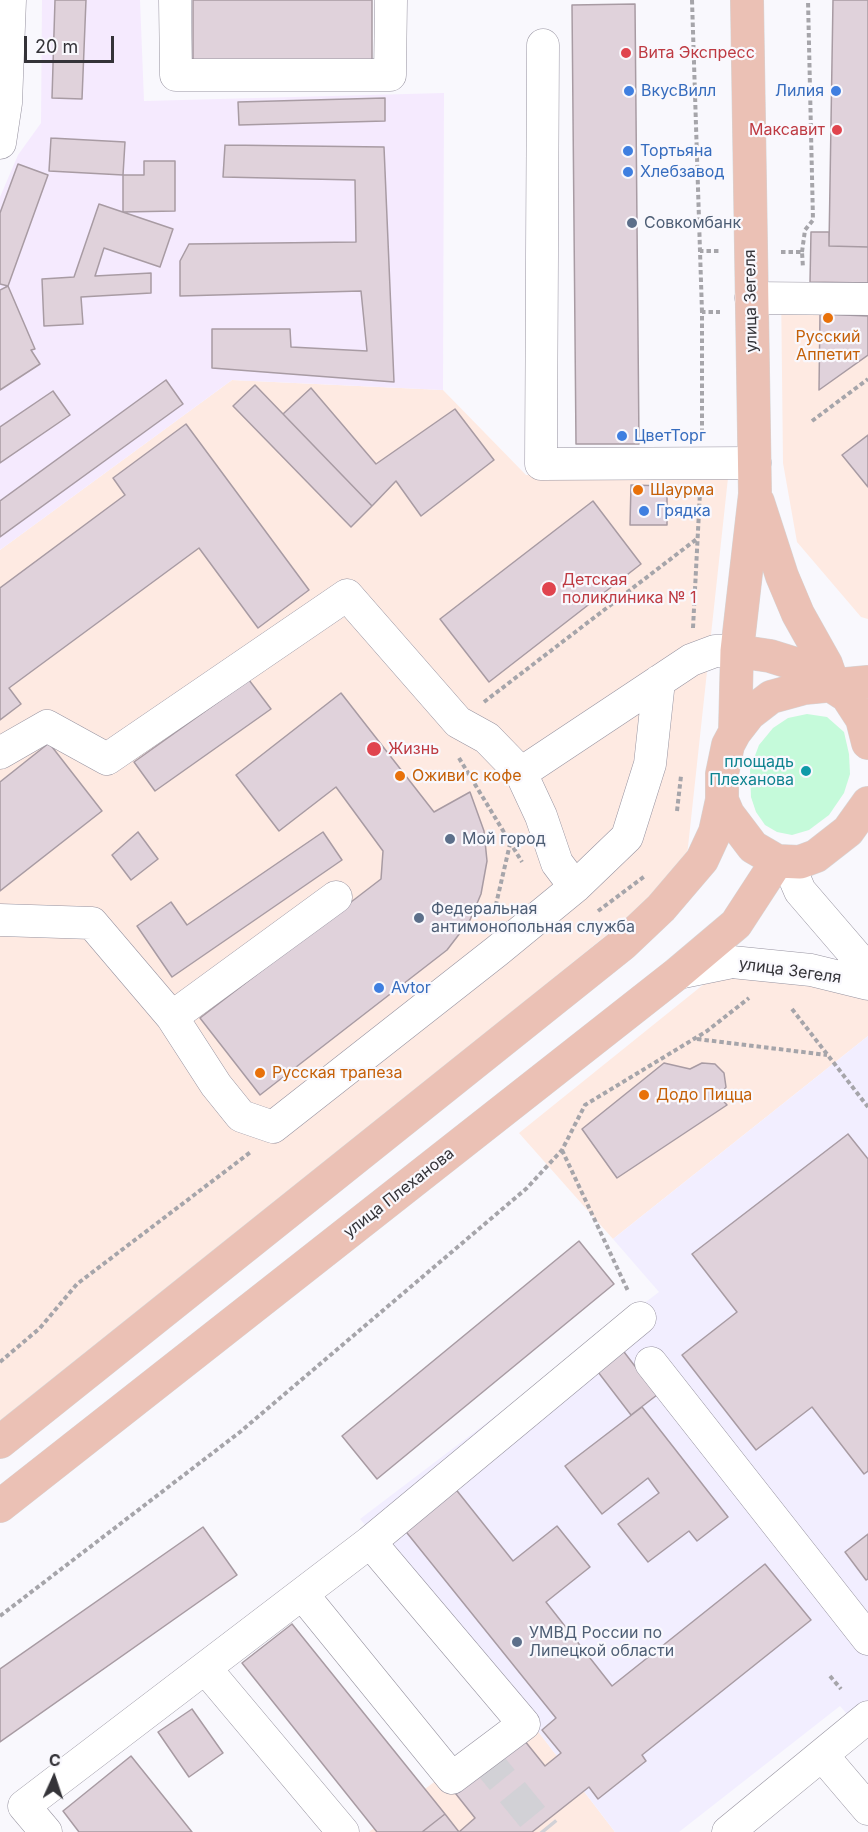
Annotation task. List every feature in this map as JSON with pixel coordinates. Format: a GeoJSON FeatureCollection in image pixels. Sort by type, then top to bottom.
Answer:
{"type":"FeatureCollection","features":[{"type":"Feature","properties":{"kind":"main road","name":"улица Зегеля"},"geometry":{"type":"LineString","coordinates":[[735,732],[737,651],[755,479],[747,0]]}},
{"type":"Feature","properties":{"kind":"main road","name":"улица Зегеля"},"geometry":{"type":"LineString","coordinates":[[755,479],[782,576],[798,614],[826,664],[834,687]]}},
{"type":"Feature","properties":{"kind":"main road"},"geometry":{"type":"LineString","coordinates":[[737,651],[770,656],[799,665],[847,696],[855,706],[868,743]]}},
{"type":"Feature","properties":{"kind":"main road"},"geometry":{"type":"LineString","coordinates":[[0,1442],[623,944],[661,908],[702,860],[715,832],[722,800],[723,761],[735,732],[749,714],[771,697],[804,688],[834,687],[868,682]]}},
{"type":"Feature","properties":{"kind":"main road"},"geometry":{"type":"LineString","coordinates":[[722,800],[728,814],[753,847],[782,862],[800,862],[816,856],[848,831],[867,812]]}},
{"type":"Feature","properties":{"kind":"main road","name":"улица Плеханова"},"geometry":{"type":"LineString","coordinates":[[0,1506],[678,974],[736,924],[782,862]]}},
{"type":"Feature","properties":{"kind":"street"},"geometry":{"type":"LineString","coordinates":[[0,143],[6,103],[10,0]]}},
{"type":"Feature","properties":{"kind":"street"},"geometry":{"type":"LineString","coordinates":[[175,0],[176,75],[390,75],[391,0]]}},
{"type":"Feature","properties":{"kind":"street"},"geometry":{"type":"LineString","coordinates":[[543,45],[541,464],[755,479]]}},
{"type":"Feature","properties":{"kind":"street"},"geometry":{"type":"LineString","coordinates":[[751,298],[868,299]]}},
{"type":"Feature","properties":{"kind":"street"},"geometry":{"type":"LineString","coordinates":[[0,753],[47,726],[107,759],[347,595],[458,722],[487,738],[521,773],[541,816],[556,863],[575,887]]}},
{"type":"Feature","properties":{"kind":"street"},"geometry":{"type":"LineString","coordinates":[[521,773],[703,654],[737,651]]}},
{"type":"Feature","properties":{"kind":"street"},"geometry":{"type":"LineString","coordinates":[[0,920],[92,923],[172,1017],[216,1085],[241,1116],[273,1127],[575,887],[627,837],[650,764],[659,681]]}},
{"type":"Feature","properties":{"kind":"street","name":"улица Зегеля"},"geometry":{"type":"LineString","coordinates":[[782,862],[800,891],[868,970]]}},
{"type":"Feature","properties":{"kind":"street"},"geometry":{"type":"LineString","coordinates":[[172,1017],[336,897]]}},
{"type":"Feature","properties":{"kind":"street","name":"улица Зегеля"},"geometry":{"type":"LineString","coordinates":[[678,974],[732,962],[811,970],[868,984]]}},
{"type":"Feature","properties":{"kind":"street"},"geometry":{"type":"LineString","coordinates":[[46,1832],[24,1806],[370,1542],[640,1318]]}},
{"type":"Feature","properties":{"kind":"street"},"geometry":{"type":"LineString","coordinates":[[651,1363],[868,1639]]}},
{"type":"Feature","properties":{"kind":"street"},"geometry":{"type":"LineString","coordinates":[[303,1595],[452,1778],[524,1724],[370,1542]]}},
{"type":"Feature","properties":{"kind":"street"},"geometry":{"type":"LineString","coordinates":[[206,1669],[343,1832]]}},
{"type":"Feature","properties":{"kind":"street"},"geometry":{"type":"LineString","coordinates":[[728,1832],[868,1717]]}},
{"type":"Feature","properties":{"kind":"street"},"geometry":{"type":"LineString","coordinates":[[822,1755],[868,1809]]}},
{"type":"Feature","properties":{"kind":"path"},"geometry":{"type":"LineString","coordinates":[[692,0],[700,251]]}},
{"type":"Feature","properties":{"kind":"path"},"geometry":{"type":"LineString","coordinates":[[802,252],[805,230],[813,220],[808,0]]}},
{"type":"Feature","properties":{"kind":"path"},"geometry":{"type":"LineString","coordinates":[[812,421],[868,379]]}},
{"type":"Feature","properties":{"kind":"path"},"geometry":{"type":"LineString","coordinates":[[677,811],[681,770]]}},
{"type":"Feature","properties":{"kind":"path"},"geometry":{"type":"LineString","coordinates":[[596,913],[650,872]]}},
{"type":"Feature","properties":{"kind":"path"},"geometry":{"type":"LineString","coordinates":[[0,1616],[240,1432],[527,1188],[562,1150],[585,1105],[695,1039],[749,998]]}},
{"type":"Feature","properties":{"kind":"path"},"geometry":{"type":"LineString","coordinates":[[792,1009],[868,1107]]}},
{"type":"Feature","properties":{"kind":"path"},"geometry":{"type":"LineString","coordinates":[[695,1039],[827,1055]]}},
{"type":"Feature","properties":{"kind":"path"},"geometry":{"type":"LineString","coordinates":[[0,1362],[40,1328],[77,1284],[256,1148],[255,1121]]}},
{"type":"Feature","properties":{"kind":"path"},"geometry":{"type":"LineString","coordinates":[[562,1150],[640,1318]]}},
{"type":"Feature","properties":{"kind":"path"},"geometry":{"type":"LineString","coordinates":[[830,1676],[841,1689]]}},
{"type":"Feature","properties":{"kind":"shaded area"},"geometry":{"type":"Polygon","coordinates":[[[42,0],[140,0],[144,101],[444,93],[443,390],[232,380],[0,550],[0,197],[18,155],[41,123],[42,0]]]}},
{"type":"Feature","properties":{"kind":"shaded area"},"geometry":{"type":"Polygon","coordinates":[[[781,285],[868,287],[868,619],[861,617],[797,542],[783,463],[781,285]]]}},
{"type":"Feature","properties":{"kind":"shaded area"},"geometry":{"type":"Polygon","coordinates":[[[232,380],[443,390],[526,475],[728,478],[687,856],[655,896],[0,1426],[0,550],[232,380]]]}},
{"type":"Feature","properties":{"kind":"shaded area"},"geometry":{"type":"Polygon","coordinates":[[[774,973],[865,996],[868,1000],[868,1036],[613,1239],[519,1133],[709,980],[774,973]]]}},
{"type":"Feature","properties":{"kind":"shaded area"},"geometry":{"type":"Polygon","coordinates":[[[868,1036],[868,1709],[853,1721],[840,1706],[679,1832],[615,1832],[524,1713],[360,1519],[659,1292],[613,1239],[868,1036]]]}},
{"type":"Feature","properties":{"kind":"shaded area"},"geometry":{"type":"Polygon","coordinates":[[[524,1713],[615,1832],[369,1832],[524,1713]]]}},
{"type":"Feature","properties":{"kind":"green space"},"geometry":{"type":"Polygon","coordinates":[[[807,714],[827,717],[844,732],[849,754],[850,774],[844,793],[829,815],[809,830],[792,835],[777,832],[765,825],[756,812],[751,797],[750,769],[759,745],[773,728],[788,718],[807,714]]]}},
{"type":"Feature","properties":{"kind":"building"},"geometry":{"type":"Polygon","coordinates":[[[55,0],[86,0],[82,99],[52,98],[55,0]]]}},
{"type":"Feature","properties":{"kind":"building"},"geometry":{"type":"Polygon","coordinates":[[[193,0],[372,0],[372,63],[193,63],[193,0]]]}},
{"type":"Feature","properties":{"kind":"building"},"geometry":{"type":"Polygon","coordinates":[[[833,0],[868,0],[868,247],[829,246],[833,0]]]}},
{"type":"Feature","properties":{"kind":"building"},"geometry":{"type":"Polygon","coordinates":[[[635,4],[639,444],[576,444],[572,5],[635,4]]]}},
{"type":"Feature","properties":{"kind":"building"},"geometry":{"type":"Polygon","coordinates":[[[385,98],[385,121],[239,125],[238,102],[385,98]]]}},
{"type":"Feature","properties":{"kind":"building"},"geometry":{"type":"Polygon","coordinates":[[[51,138],[125,142],[123,175],[49,171],[51,138]]]}},
{"type":"Feature","properties":{"kind":"building"},"geometry":{"type":"Polygon","coordinates":[[[225,145],[384,147],[394,382],[212,368],[212,329],[290,329],[291,347],[367,351],[361,291],[180,296],[180,261],[189,244],[356,242],[355,180],[223,177],[225,145]]]}},
{"type":"Feature","properties":{"kind":"building"},"geometry":{"type":"Polygon","coordinates":[[[144,161],[175,161],[175,211],[123,212],[123,175],[144,175],[144,161]]]}},
{"type":"Feature","properties":{"kind":"building"},"geometry":{"type":"Polygon","coordinates":[[[18,164],[48,175],[8,286],[0,284],[0,213],[18,164]]]}},
{"type":"Feature","properties":{"kind":"building"},"geometry":{"type":"Polygon","coordinates":[[[99,204],[173,229],[160,267],[104,248],[95,276],[151,273],[151,293],[81,297],[83,324],[44,326],[42,279],[74,277],[99,204]]]}},
{"type":"Feature","properties":{"kind":"building"},"geometry":{"type":"Polygon","coordinates":[[[811,232],[829,232],[829,246],[868,247],[868,283],[810,282],[811,232]]]}},
{"type":"Feature","properties":{"kind":"building"},"geometry":{"type":"Polygon","coordinates":[[[8,286],[35,349],[31,350],[40,364],[0,390],[0,290],[8,286]]]}},
{"type":"Feature","properties":{"kind":"building"},"geometry":{"type":"Polygon","coordinates":[[[820,314],[868,316],[868,355],[819,390],[820,314]]]}},
{"type":"Feature","properties":{"kind":"building"},"geometry":{"type":"Polygon","coordinates":[[[166,380],[183,404],[0,537],[0,501],[166,380]]]}},
{"type":"Feature","properties":{"kind":"building"},"geometry":{"type":"Polygon","coordinates":[[[255,385],[372,506],[351,527],[233,406],[255,385]]]}},
{"type":"Feature","properties":{"kind":"building"},"geometry":{"type":"Polygon","coordinates":[[[311,388],[376,464],[455,409],[494,460],[421,516],[396,481],[372,506],[283,414],[311,388]]]}},
{"type":"Feature","properties":{"kind":"building"},"geometry":{"type":"Polygon","coordinates":[[[53,391],[70,415],[0,463],[0,427],[53,391]]]}},
{"type":"Feature","properties":{"kind":"building"},"geometry":{"type":"Polygon","coordinates":[[[186,424],[309,590],[258,628],[199,548],[9,688],[21,704],[0,720],[0,588],[125,495],[113,478],[186,424]]]}},
{"type":"Feature","properties":{"kind":"building"},"geometry":{"type":"Polygon","coordinates":[[[868,435],[868,487],[842,455],[868,435]]]}},
{"type":"Feature","properties":{"kind":"building"},"geometry":{"type":"Polygon","coordinates":[[[631,485],[667,486],[667,525],[630,525],[631,485]]]}},
{"type":"Feature","properties":{"kind":"building"},"geometry":{"type":"Polygon","coordinates":[[[593,501],[641,564],[489,682],[440,619],[593,501]]]}},
{"type":"Feature","properties":{"kind":"building"},"geometry":{"type":"Polygon","coordinates":[[[249,680],[271,709],[155,791],[134,762],[249,680]]]}},
{"type":"Feature","properties":{"kind":"building"},"geometry":{"type":"Polygon","coordinates":[[[341,693],[434,812],[470,792],[484,831],[487,861],[481,894],[470,920],[447,950],[260,1095],[200,1018],[381,879],[383,851],[336,787],[279,831],[236,775],[341,693]]]}},
{"type":"Feature","properties":{"kind":"building"},"geometry":{"type":"Polygon","coordinates":[[[49,743],[102,811],[0,891],[0,782],[49,743]]]}},
{"type":"Feature","properties":{"kind":"building"},"geometry":{"type":"Polygon","coordinates":[[[138,832],[158,859],[131,880],[112,855],[138,832]]]}},
{"type":"Feature","properties":{"kind":"building"},"geometry":{"type":"Polygon","coordinates":[[[323,832],[342,860],[172,977],[137,926],[171,902],[187,925],[323,832]]]}},
{"type":"Feature","properties":{"kind":"building"},"geometry":{"type":"Polygon","coordinates":[[[664,1063],[690,1069],[702,1063],[715,1064],[724,1073],[726,1087],[720,1097],[727,1105],[617,1178],[582,1129],[664,1063]]]}},
{"type":"Feature","properties":{"kind":"building"},"geometry":{"type":"Polygon","coordinates":[[[848,1134],[868,1159],[868,1471],[864,1474],[812,1407],[756,1450],[682,1355],[737,1312],[692,1254],[848,1134]]]}},
{"type":"Feature","properties":{"kind":"building"},"geometry":{"type":"Polygon","coordinates":[[[579,1241],[614,1284],[377,1479],[342,1436],[579,1241]]]}},
{"type":"Feature","properties":{"kind":"building"},"geometry":{"type":"Polygon","coordinates":[[[621,1348],[657,1395],[631,1415],[595,1368],[621,1348]]]}},
{"type":"Feature","properties":{"kind":"building"},"geometry":{"type":"Polygon","coordinates":[[[642,1407],[728,1517],[697,1541],[689,1531],[648,1562],[618,1524],[659,1493],[648,1478],[602,1514],[565,1466],[642,1407]]]}},
{"type":"Feature","properties":{"kind":"building"},"geometry":{"type":"Polygon","coordinates":[[[450,1482],[513,1561],[557,1526],[590,1567],[546,1602],[612,1686],[765,1564],[811,1620],[642,1755],[646,1761],[598,1799],[589,1787],[532,1832],[459,1832],[475,1818],[452,1789],[520,1735],[545,1766],[561,1753],[542,1730],[556,1718],[399,1523],[450,1482]]]}},
{"type":"Feature","properties":{"kind":"building"},"geometry":{"type":"Polygon","coordinates":[[[203,1527],[237,1575],[0,1742],[0,1669],[203,1527]]]}},
{"type":"Feature","properties":{"kind":"building"},"geometry":{"type":"Polygon","coordinates":[[[868,1534],[868,1579],[866,1580],[845,1552],[868,1534]]]}},
{"type":"Feature","properties":{"kind":"building"},"geometry":{"type":"Polygon","coordinates":[[[292,1624],[445,1814],[422,1832],[377,1832],[242,1663],[292,1624]]]}},
{"type":"Feature","properties":{"kind":"building"},"geometry":{"type":"Polygon","coordinates":[[[192,1709],[223,1753],[189,1777],[158,1732],[192,1709]]]}},
{"type":"Feature","properties":{"kind":"building"},"geometry":{"type":"Polygon","coordinates":[[[131,1756],[192,1832],[79,1832],[63,1811],[131,1756]]]}},
{"type":"Feature","properties":{"kind":"building"},"geometry":{"type":"Polygon","coordinates":[[[445,1814],[459,1832],[422,1832],[445,1814]]]}},
{"type":"Feature","properties":{"kind":"tunnel"},"geometry":{"type":"LineString","coordinates":[[482,1755],[545,1832]]}},
{"type":"Feature","properties":{"kind":"place","name":"Вита Экспресс"},"geometry":{"type":"Point","coordinates":[626,53]}},
{"type":"Feature","properties":{"kind":"place","name":"ВкусВилл"},"geometry":{"type":"Point","coordinates":[629,91]}},
{"type":"Feature","properties":{"kind":"place","name":"Лилия"},"geometry":{"type":"Point","coordinates":[836,91]}},
{"type":"Feature","properties":{"kind":"place","name":"Максавит"},"geometry":{"type":"Point","coordinates":[837,130]}},
{"type":"Feature","properties":{"kind":"place","name":"Тортьяна"},"geometry":{"type":"Point","coordinates":[628,151]}},
{"type":"Feature","properties":{"kind":"place","name":"Хлебзавод"},"geometry":{"type":"Point","coordinates":[628,172]}},
{"type":"Feature","properties":{"kind":"place","name":"Совкомбанк"},"geometry":{"type":"Point","coordinates":[632,223]}},
{"type":"Feature","properties":{"kind":"place","name":"Русский Аппетит"},"geometry":{"type":"Point","coordinates":[828,318]}},
{"type":"Feature","properties":{"kind":"place","name":"ЦветТорг"},"geometry":{"type":"Point","coordinates":[622,436]}},
{"type":"Feature","properties":{"kind":"place","name":"Шаурма"},"geometry":{"type":"Point","coordinates":[638,490]}},
{"type":"Feature","properties":{"kind":"place","name":"Грядка"},"geometry":{"type":"Point","coordinates":[644,511]}},
{"type":"Feature","properties":{"kind":"place","name":"Детская поликлиника № 1"},"geometry":{"type":"Point","coordinates":[549,589]}},
{"type":"Feature","properties":{"kind":"place","name":"Жизнь"},"geometry":{"type":"Point","coordinates":[374,749]}},
{"type":"Feature","properties":{"kind":"place","name":"площадь Плеханова"},"geometry":{"type":"Point","coordinates":[806,771]}},
{"type":"Feature","properties":{"kind":"place","name":"Оживи с кофе"},"geometry":{"type":"Point","coordinates":[400,776]}},
{"type":"Feature","properties":{"kind":"place","name":"Мой город"},"geometry":{"type":"Point","coordinates":[450,839]}},
{"type":"Feature","properties":{"kind":"place","name":"Федеральная антимонопольная служба"},"geometry":{"type":"Point","coordinates":[419,918]}},
{"type":"Feature","properties":{"kind":"place","name":"Avtor"},"geometry":{"type":"Point","coordinates":[379,988]}},
{"type":"Feature","properties":{"kind":"place","name":"Русская трапеза"},"geometry":{"type":"Point","coordinates":[260,1073]}},
{"type":"Feature","properties":{"kind":"place","name":"Додо Пицца"},"geometry":{"type":"Point","coordinates":[644,1095]}},
{"type":"Feature","properties":{"kind":"place","name":"УМВД России по Липецкой области"},"geometry":{"type":"Point","coordinates":[517,1642]}}]}
